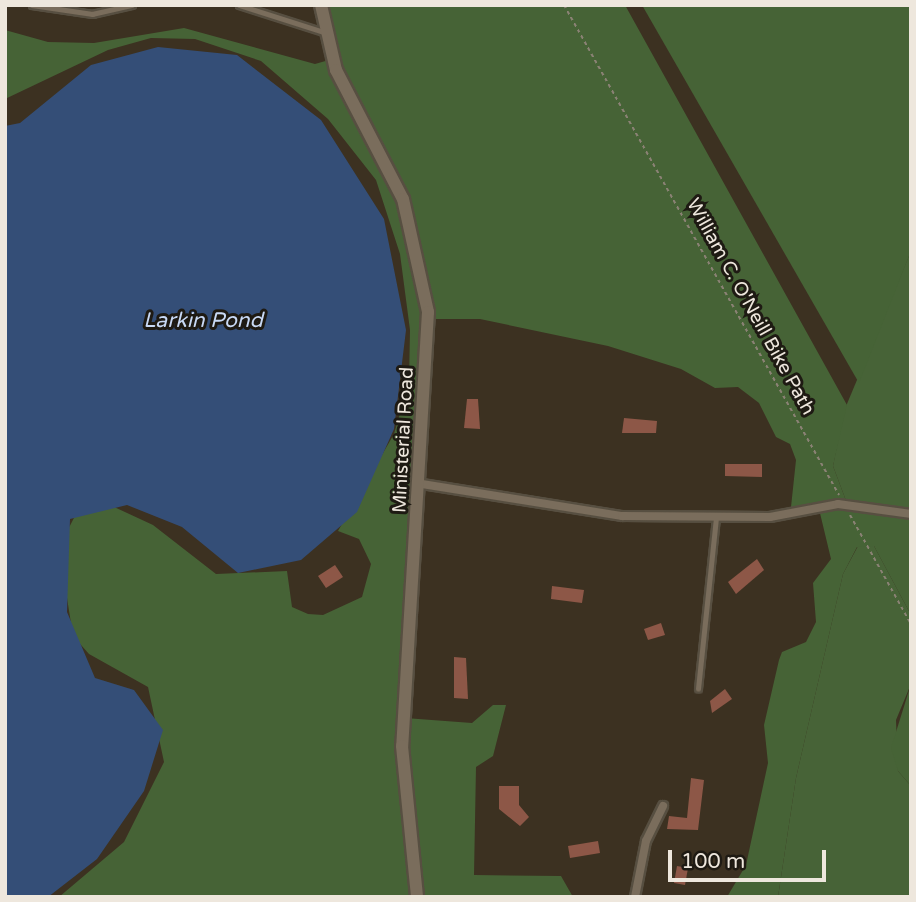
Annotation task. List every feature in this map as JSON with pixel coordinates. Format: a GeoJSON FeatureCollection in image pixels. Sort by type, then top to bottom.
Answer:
{"type":"FeatureCollection","features":[{"type":"Feature","properties":{"kind":"main road","name":"Ministerial Road"},"geometry":{"type":"LineString","coordinates":[[321,5],[325,32],[342,84],[403,199],[421,264],[429,312],[422,484],[402,746],[417,897]]}},
{"type":"Feature","properties":{"kind":"street"},"geometry":{"type":"LineString","coordinates":[[422,484],[554,508],[716,518],[844,505],[911,514]]}},
{"type":"Feature","properties":{"kind":"street"},"geometry":{"type":"LineString","coordinates":[[635,897],[646,841],[663,806]]}},
{"type":"Feature","properties":{"kind":"lane"},"geometry":{"type":"LineString","coordinates":[[32,5],[92,14],[132,5]]}},
{"type":"Feature","properties":{"kind":"lane"},"geometry":{"type":"LineString","coordinates":[[239,5],[325,32]]}},
{"type":"Feature","properties":{"kind":"lane"},"geometry":{"type":"LineString","coordinates":[[698,689],[716,518]]}},
{"type":"Feature","properties":{"kind":"path","name":"William C. O'Neill Bike Path"},"geometry":{"type":"LineString","coordinates":[[564,5],[911,624]]}},
{"type":"Feature","properties":{"kind":"green space"},"geometry":{"type":"Polygon","coordinates":[[[321,5],[625,5],[847,405],[833,466],[848,506],[911,517],[911,615],[874,546],[857,547],[843,574],[796,778],[778,897],[727,897],[746,865],[768,763],[764,725],[779,660],[782,652],[806,642],[816,622],[813,583],[831,559],[819,509],[791,507],[796,460],[790,444],[776,437],[759,403],[738,387],[715,388],[681,369],[608,346],[480,319],[435,319],[428,334],[405,718],[472,723],[493,705],[506,705],[493,756],[476,767],[474,875],[561,876],[573,897],[59,897],[124,842],[164,762],[148,687],[89,654],[73,636],[59,547],[76,514],[112,506],[153,525],[216,574],[287,571],[292,607],[308,614],[323,615],[362,597],[371,564],[359,539],[338,531],[394,434],[409,382],[410,330],[400,254],[376,180],[328,119],[261,61],[195,39],[151,38],[108,50],[5,99],[5,30],[48,42],[94,43],[184,28],[315,64],[329,60],[321,5]]]}},
{"type":"Feature","properties":{"kind":"green space"},"geometry":{"type":"Polygon","coordinates":[[[642,5],[911,5],[911,251],[859,383],[642,5]]]}},
{"type":"Feature","properties":{"kind":"green space"},"geometry":{"type":"Polygon","coordinates":[[[911,251],[911,517],[848,506],[833,466],[844,411],[911,251]]]}},
{"type":"Feature","properties":{"kind":"green space"},"geometry":{"type":"Polygon","coordinates":[[[858,546],[874,546],[911,615],[911,684],[896,720],[898,771],[911,786],[911,897],[778,897],[796,778],[843,574],[858,546]]]}},
{"type":"Feature","properties":{"kind":"green space"},"geometry":{"type":"Polygon","coordinates":[[[911,684],[911,786],[898,771],[891,748],[911,684]]]}},
{"type":"Feature","properties":{"kind":"water","name":"Larkin Pond"},"geometry":{"type":"Polygon","coordinates":[[[158,47],[237,55],[321,120],[384,219],[406,330],[394,429],[357,512],[301,560],[238,573],[182,527],[127,505],[70,519],[67,612],[95,678],[134,690],[163,730],[144,791],[97,859],[48,897],[5,897],[5,126],[20,123],[91,65],[158,47]]]}},
{"type":"Feature","properties":{"kind":"building"},"geometry":{"type":"Polygon","coordinates":[[[467,399],[478,399],[480,429],[464,428],[467,399]]]}},
{"type":"Feature","properties":{"kind":"building"},"geometry":{"type":"Polygon","coordinates":[[[624,418],[657,421],[656,433],[622,433],[624,418]]]}},
{"type":"Feature","properties":{"kind":"building"},"geometry":{"type":"Polygon","coordinates":[[[725,464],[762,464],[762,477],[725,476],[725,464]]]}},
{"type":"Feature","properties":{"kind":"building"},"geometry":{"type":"Polygon","coordinates":[[[757,559],[764,570],[736,594],[728,582],[757,559]]]}},
{"type":"Feature","properties":{"kind":"building"},"geometry":{"type":"Polygon","coordinates":[[[335,565],[343,577],[326,588],[318,576],[335,565]]]}},
{"type":"Feature","properties":{"kind":"building"},"geometry":{"type":"Polygon","coordinates":[[[552,586],[584,590],[582,603],[551,599],[552,586]]]}},
{"type":"Feature","properties":{"kind":"building"},"geometry":{"type":"Polygon","coordinates":[[[661,623],[665,635],[648,640],[644,629],[661,623]]]}},
{"type":"Feature","properties":{"kind":"building"},"geometry":{"type":"Polygon","coordinates":[[[454,657],[466,658],[468,699],[454,698],[454,657]]]}},
{"type":"Feature","properties":{"kind":"building"},"geometry":{"type":"Polygon","coordinates":[[[725,689],[732,699],[712,713],[710,701],[725,689]]]}},
{"type":"Feature","properties":{"kind":"building"},"geometry":{"type":"Polygon","coordinates":[[[691,778],[704,780],[698,830],[667,829],[669,816],[687,818],[691,778]]]}},
{"type":"Feature","properties":{"kind":"building"},"geometry":{"type":"Polygon","coordinates":[[[499,786],[519,786],[519,805],[529,817],[520,826],[499,809],[499,786]]]}},
{"type":"Feature","properties":{"kind":"building"},"geometry":{"type":"Polygon","coordinates":[[[598,841],[600,853],[570,858],[568,846],[598,841]]]}},
{"type":"Feature","properties":{"kind":"building"},"geometry":{"type":"Polygon","coordinates":[[[677,866],[688,868],[685,885],[674,883],[677,866]]]}}]}
